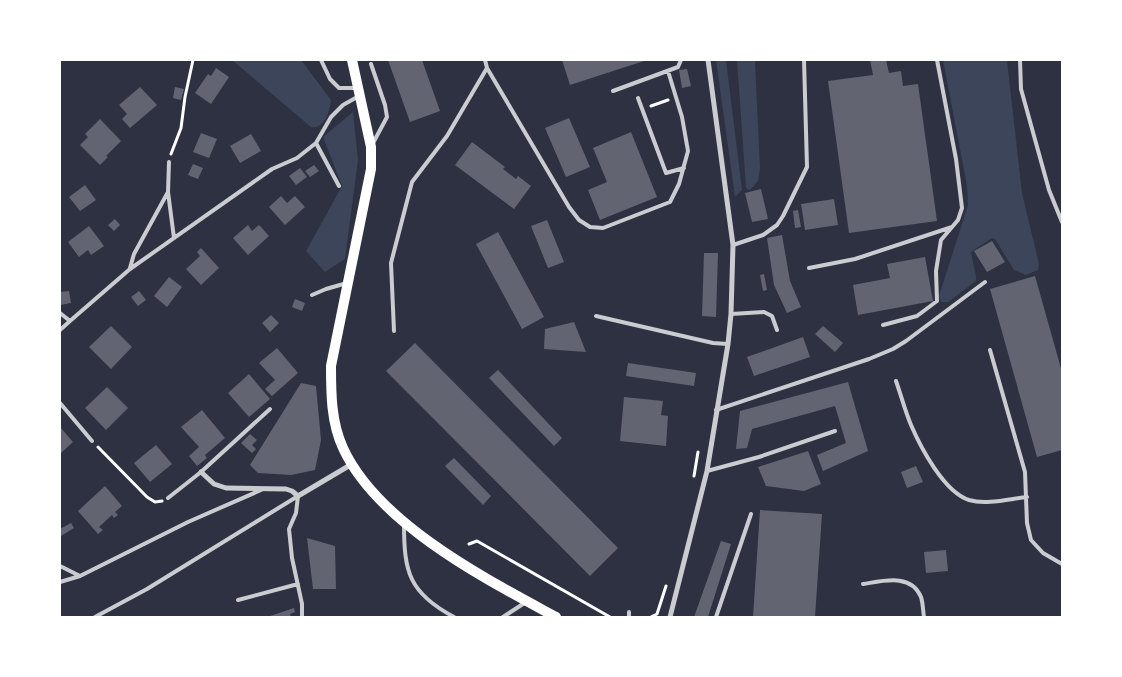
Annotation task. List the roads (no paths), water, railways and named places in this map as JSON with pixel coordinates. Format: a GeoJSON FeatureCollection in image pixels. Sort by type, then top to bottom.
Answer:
{"type":"FeatureCollection","features":[{"type":"Feature","properties":{"kind":"main road"},"geometry":{"type":"LineString","coordinates":[[352,60],[371,147],[371,169],[332,366],[331,396],[336,425],[343,447],[352,464],[383,502],[404,521],[460,564],[552,616]]}},
{"type":"Feature","properties":{"kind":"street"},"geometry":{"type":"LineString","coordinates":[[670,617],[707,471],[728,344],[733,245],[708,60]]}},
{"type":"Feature","properties":{"kind":"street"},"geometry":{"type":"LineString","coordinates":[[201,472],[214,484],[226,488],[286,489],[298,496],[352,464]]}},
{"type":"Feature","properties":{"kind":"lane"},"geometry":{"type":"LineString","coordinates":[[321,60],[330,79],[339,88],[360,92]]}},
{"type":"Feature","properties":{"kind":"lane"},"geometry":{"type":"LineString","coordinates":[[486,60],[487,68],[569,208],[579,220],[590,227],[603,228],[670,202],[679,184],[688,150],[668,71]]}},
{"type":"Feature","properties":{"kind":"lane"},"geometry":{"type":"LineString","coordinates":[[613,91],[678,67],[681,60]]}},
{"type":"Feature","properties":{"kind":"lane"},"geometry":{"type":"LineString","coordinates":[[733,245],[763,235],[777,225],[807,167],[804,60]]}},
{"type":"Feature","properties":{"kind":"lane"},"geometry":{"type":"LineString","coordinates":[[883,325],[917,316],[937,301],[936,270],[941,240],[958,220],[962,208],[956,158],[937,60]]}},
{"type":"Feature","properties":{"kind":"lane"},"geometry":{"type":"LineString","coordinates":[[1020,60],[1021,89],[1049,190],[1062,222]]}},
{"type":"Feature","properties":{"kind":"lane"},"geometry":{"type":"LineString","coordinates":[[371,64],[385,105],[386,118],[371,147]]}},
{"type":"Feature","properties":{"kind":"lane"},"geometry":{"type":"LineString","coordinates":[[394,331],[391,263],[412,182],[446,136],[487,68]]}},
{"type":"Feature","properties":{"kind":"lane"},"geometry":{"type":"LineString","coordinates":[[60,330],[130,269],[272,169],[297,158],[316,143],[331,117],[343,104],[360,92]]}},
{"type":"Feature","properties":{"kind":"lane"},"geometry":{"type":"LineString","coordinates":[[638,98],[666,174],[684,168]]}},
{"type":"Feature","properties":{"kind":"lane"},"geometry":{"type":"LineString","coordinates":[[316,143],[339,186]]}},
{"type":"Feature","properties":{"kind":"lane"},"geometry":{"type":"LineString","coordinates":[[169,162],[168,192],[174,238]]}},
{"type":"Feature","properties":{"kind":"lane"},"geometry":{"type":"LineString","coordinates":[[130,269],[134,254],[168,192]]}},
{"type":"Feature","properties":{"kind":"lane"},"geometry":{"type":"LineString","coordinates":[[809,268],[855,259],[952,227]]}},
{"type":"Feature","properties":{"kind":"lane"},"geometry":{"type":"LineString","coordinates":[[716,410],[869,358],[893,348],[906,341],[985,282]]}},
{"type":"Feature","properties":{"kind":"lane"},"geometry":{"type":"LineString","coordinates":[[312,295],[347,283]]}},
{"type":"Feature","properties":{"kind":"lane"},"geometry":{"type":"LineString","coordinates":[[730,314],[764,312],[772,316],[777,330]]}},
{"type":"Feature","properties":{"kind":"lane"},"geometry":{"type":"LineString","coordinates":[[60,313],[70,320]]}},
{"type":"Feature","properties":{"kind":"lane"},"geometry":{"type":"LineString","coordinates":[[596,316],[714,343],[728,344]]}},
{"type":"Feature","properties":{"kind":"lane"},"geometry":{"type":"LineString","coordinates":[[990,350],[1025,472],[1027,523],[1031,540],[1043,554],[1062,564]]}},
{"type":"Feature","properties":{"kind":"lane"},"geometry":{"type":"LineString","coordinates":[[896,381],[910,424],[931,462],[953,491],[969,500],[992,501],[1026,497]]}},
{"type":"Feature","properties":{"kind":"lane"},"geometry":{"type":"LineString","coordinates":[[60,403],[92,441]]}},
{"type":"Feature","properties":{"kind":"lane"},"geometry":{"type":"LineString","coordinates":[[168,498],[201,472],[270,410]]}},
{"type":"Feature","properties":{"kind":"lane"},"geometry":{"type":"LineString","coordinates":[[707,471],[759,457],[835,431]]}},
{"type":"Feature","properties":{"kind":"lane"},"geometry":{"type":"LineString","coordinates":[[60,582],[80,576],[188,522],[265,488]]}},
{"type":"Feature","properties":{"kind":"lane"},"geometry":{"type":"LineString","coordinates":[[298,496],[296,512],[289,529],[292,558],[302,604],[302,617]]}},
{"type":"Feature","properties":{"kind":"lane"},"geometry":{"type":"LineString","coordinates":[[95,617],[147,589],[298,496]]}},
{"type":"Feature","properties":{"kind":"lane"},"geometry":{"type":"LineString","coordinates":[[716,617],[752,514]]}},
{"type":"Feature","properties":{"kind":"lane"},"geometry":{"type":"LineString","coordinates":[[404,521],[404,551],[412,580],[428,601],[454,617]]}},
{"type":"Feature","properties":{"kind":"lane"},"geometry":{"type":"LineString","coordinates":[[60,566],[80,576]]}},
{"type":"Feature","properties":{"kind":"lane"},"geometry":{"type":"LineString","coordinates":[[863,584],[895,579],[911,584],[920,596],[924,617]]}},
{"type":"Feature","properties":{"kind":"lane"},"geometry":{"type":"LineString","coordinates":[[238,600],[298,584]]}},
{"type":"Feature","properties":{"kind":"lane"},"geometry":{"type":"LineString","coordinates":[[503,617],[527,601]]}}]}
